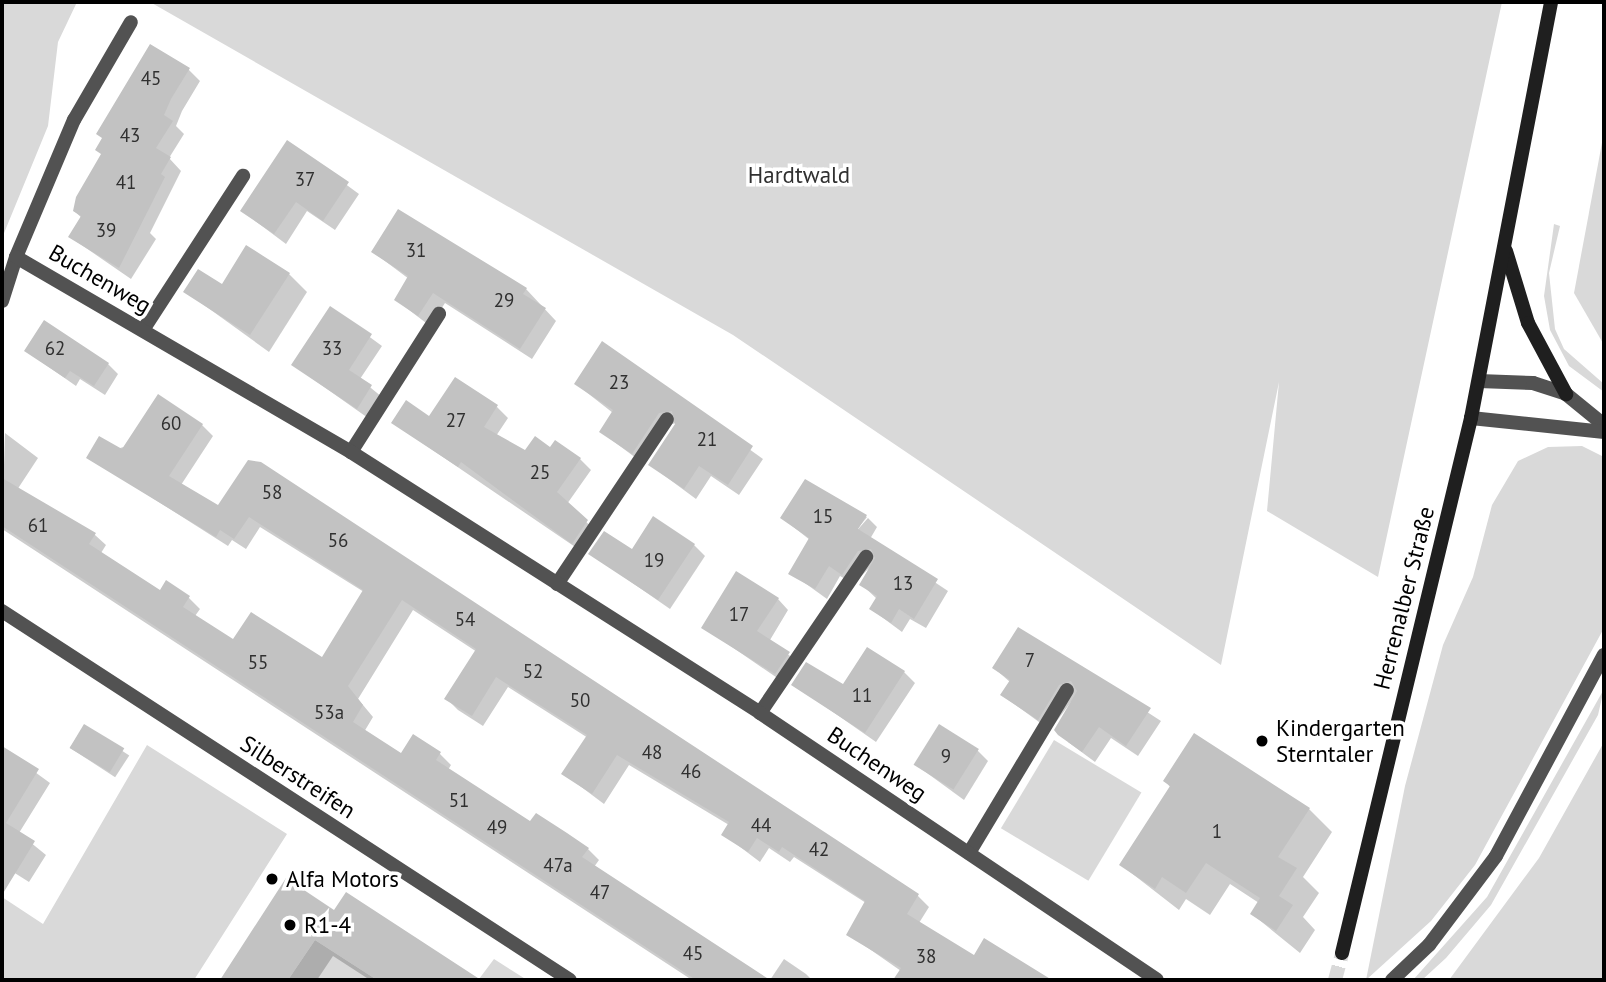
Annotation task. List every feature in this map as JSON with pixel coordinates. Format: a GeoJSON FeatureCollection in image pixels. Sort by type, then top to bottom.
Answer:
{"type":"FeatureCollection","features":[{"type":"Feature","properties":{"kind":"main road","name":"Herrenalber Straße"},"geometry":{"type":"LineString","coordinates":[[1342,953],[1471,418],[1551,2]]}},
{"type":"Feature","properties":{"kind":"main road"},"geometry":{"type":"LineString","coordinates":[[1505,250],[1528,323],[1566,394]]}},
{"type":"Feature","properties":{"kind":"street","name":"Buchenweg"},"geometry":{"type":"LineString","coordinates":[[131,22],[75,120],[16,257],[351,452],[760,713],[1157,980]]}},
{"type":"Feature","properties":{"kind":"street"},"geometry":{"type":"LineString","coordinates":[[143,330],[243,176]]}},
{"type":"Feature","properties":{"kind":"street"},"geometry":{"type":"LineString","coordinates":[[2,300],[16,257]]}},
{"type":"Feature","properties":{"kind":"street"},"geometry":{"type":"LineString","coordinates":[[351,452],[439,314]]}},
{"type":"Feature","properties":{"kind":"street"},"geometry":{"type":"LineString","coordinates":[[1479,380],[1533,383],[1566,394],[1604,425]]}},
{"type":"Feature","properties":{"kind":"street"},"geometry":{"type":"LineString","coordinates":[[1471,418],[1604,432]]}},
{"type":"Feature","properties":{"kind":"street"},"geometry":{"type":"LineString","coordinates":[[557,584],[667,419]]}},
{"type":"Feature","properties":{"kind":"street"},"geometry":{"type":"LineString","coordinates":[[760,713],[866,557]]}},
{"type":"Feature","properties":{"kind":"street","name":"Silberstreifen"},"geometry":{"type":"LineString","coordinates":[[2,611],[569,980]]}},
{"type":"Feature","properties":{"kind":"street"},"geometry":{"type":"LineString","coordinates":[[1392,980],[1429,945],[1496,856],[1604,655]]}},
{"type":"Feature","properties":{"kind":"street"},"geometry":{"type":"LineString","coordinates":[[969,853],[1068,690]]}},
{"type":"Feature","properties":{"kind":"green space"},"geometry":{"type":"Polygon","coordinates":[[[2,2],[77,2],[58,42],[48,126],[2,238],[2,2]]]}},
{"type":"Feature","properties":{"kind":"green space","name":"Hardtwald"},"geometry":{"type":"Polygon","coordinates":[[[150,2],[1502,2],[1378,577],[1267,511],[1279,382],[1221,665],[733,335],[150,2]]]}},
{"type":"Feature","properties":{"kind":"green space"},"geometry":{"type":"Polygon","coordinates":[[[1604,132],[1604,345],[1574,293],[1604,132]]]}},
{"type":"Feature","properties":{"kind":"green space"},"geometry":{"type":"Polygon","coordinates":[[[1554,224],[1560,226],[1549,273],[1555,329],[1564,349],[1604,384],[1604,392],[1569,366],[1550,330],[1544,296],[1554,224]]]}},
{"type":"Feature","properties":{"kind":"green space"},"geometry":{"type":"Polygon","coordinates":[[[1582,446],[1604,457],[1604,628],[1475,865],[1431,921],[1366,980],[1405,786],[1443,645],[1473,577],[1492,505],[1518,461],[1548,447],[1582,446]]]}},
{"type":"Feature","properties":{"kind":"green space"},"geometry":{"type":"Polygon","coordinates":[[[1604,689],[1598,715],[1491,905],[1446,958],[1422,980],[1413,980],[1487,897],[1604,689]]]}},
{"type":"Feature","properties":{"kind":"green space"},"geometry":{"type":"Polygon","coordinates":[[[1054,740],[1141,793],[1088,881],[1001,828],[1054,740]]]}},
{"type":"Feature","properties":{"kind":"green space"},"geometry":{"type":"Polygon","coordinates":[[[1604,742],[1604,980],[1449,980],[1539,858],[1604,742]]]}},
{"type":"Feature","properties":{"kind":"green space"},"geometry":{"type":"Polygon","coordinates":[[[147,745],[287,834],[194,980],[2,980],[2,897],[43,924],[147,745]]]}},
{"type":"Feature","properties":{"kind":"green space"},"geometry":{"type":"Polygon","coordinates":[[[315,940],[377,980],[288,980],[315,940]]]}},
{"type":"Feature","properties":{"kind":"green space"},"geometry":{"type":"Polygon","coordinates":[[[494,959],[527,980],[479,979],[494,959]]]}},
{"type":"Feature","properties":{"kind":"building"},"geometry":{"type":"Polygon","coordinates":[[[150,44],[190,68],[164,115],[173,121],[156,148],[171,157],[161,174],[165,177],[119,268],[68,237],[81,216],[73,211],[76,197],[101,154],[95,150],[102,138],[96,134],[150,44]]]}},
{"type":"Feature","properties":{"kind":"building"},"geometry":{"type":"Polygon","coordinates":[[[287,140],[349,182],[323,221],[296,202],[274,234],[240,211],[287,140]]]}},
{"type":"Feature","properties":{"kind":"building"},"geometry":{"type":"Polygon","coordinates":[[[398,209],[527,288],[523,294],[546,308],[520,349],[433,293],[418,316],[394,300],[408,276],[371,252],[398,209]]]}},
{"type":"Feature","properties":{"kind":"building"},"geometry":{"type":"Polygon","coordinates":[[[246,245],[290,273],[250,335],[183,292],[198,269],[222,284],[246,245]]]}},
{"type":"Feature","properties":{"kind":"building"},"geometry":{"type":"Polygon","coordinates":[[[330,306],[372,334],[349,370],[372,385],[357,409],[291,365],[330,306]]]}},
{"type":"Feature","properties":{"kind":"building"},"geometry":{"type":"Polygon","coordinates":[[[44,320],[109,363],[94,386],[70,371],[65,378],[24,351],[44,320]]]}},
{"type":"Feature","properties":{"kind":"building"},"geometry":{"type":"Polygon","coordinates":[[[602,341],[753,446],[728,485],[699,466],[684,489],[648,465],[675,424],[672,411],[659,413],[632,454],[599,432],[613,410],[574,384],[602,341]]]}},
{"type":"Feature","properties":{"kind":"building"},"geometry":{"type":"Polygon","coordinates":[[[455,377],[498,405],[484,427],[525,450],[535,436],[550,447],[555,440],[581,458],[557,492],[588,520],[572,544],[461,462],[458,467],[391,423],[406,400],[429,416],[455,377]]]}},
{"type":"Feature","properties":{"kind":"building"},"geometry":{"type":"Polygon","coordinates":[[[158,394],[203,424],[169,476],[218,505],[248,460],[261,462],[919,894],[907,914],[974,955],[984,938],[1052,980],[893,980],[901,968],[846,935],[865,901],[782,847],[779,852],[757,838],[748,852],[721,835],[729,822],[617,755],[592,794],[561,774],[587,735],[496,677],[472,716],[444,699],[476,649],[402,600],[348,686],[363,705],[353,722],[401,753],[413,734],[441,752],[436,760],[530,821],[536,813],[567,833],[589,848],[582,857],[770,980],[696,980],[2,526],[2,478],[96,533],[89,544],[160,590],[166,580],[190,596],[183,607],[233,639],[251,612],[322,657],[363,590],[249,517],[234,539],[220,530],[216,537],[86,458],[99,436],[122,449],[158,394]]]}},
{"type":"Feature","properties":{"kind":"building"},"geometry":{"type":"Polygon","coordinates":[[[805,479],[867,515],[858,529],[938,579],[914,619],[899,609],[891,623],[869,609],[877,596],[859,585],[875,558],[871,549],[858,551],[842,575],[829,566],[815,589],[788,574],[809,538],[780,518],[805,479]]]}},
{"type":"Feature","properties":{"kind":"building"},"geometry":{"type":"Polygon","coordinates":[[[653,516],[695,544],[658,600],[588,554],[604,531],[632,549],[653,516]]]}},
{"type":"Feature","properties":{"kind":"building"},"geometry":{"type":"Polygon","coordinates":[[[736,571],[779,598],[757,631],[790,652],[775,674],[701,628],[736,571]]]}},
{"type":"Feature","properties":{"kind":"building"},"geometry":{"type":"Polygon","coordinates":[[[1018,627],[1151,708],[1126,746],[1099,727],[1082,752],[1058,735],[1054,730],[1077,691],[1071,681],[1059,685],[1038,720],[1000,695],[1010,680],[992,668],[1018,627]]]}},
{"type":"Feature","properties":{"kind":"building"},"geometry":{"type":"Polygon","coordinates":[[[867,647],[905,671],[865,733],[791,685],[806,662],[843,684],[867,647]]]}},
{"type":"Feature","properties":{"kind":"building"},"geometry":{"type":"Polygon","coordinates":[[[84,724],[124,748],[110,772],[70,748],[84,724]]]}},
{"type":"Feature","properties":{"kind":"building"},"geometry":{"type":"Polygon","coordinates":[[[939,724],[979,749],[953,790],[914,765],[939,724]]]}},
{"type":"Feature","properties":{"kind":"building"},"geometry":{"type":"Polygon","coordinates":[[[1194,733],[1310,808],[1278,857],[1297,868],[1279,896],[1293,905],[1276,931],[1250,914],[1260,898],[1206,863],[1186,893],[1162,877],[1155,889],[1119,865],[1170,786],[1163,781],[1194,733]]]}},
{"type":"Feature","properties":{"kind":"building"},"geometry":{"type":"Polygon","coordinates":[[[2,746],[39,769],[6,823],[35,841],[2,895],[2,746]]]}},
{"type":"Feature","properties":{"kind":"building"},"geometry":{"type":"Polygon","coordinates":[[[286,878],[334,910],[346,892],[481,980],[377,980],[315,940],[288,980],[220,980],[286,878]]]}},
{"type":"Feature","properties":{"kind":"tunnel"},"geometry":{"type":"LineString","coordinates":[[1335,980],[1342,953]]}},
{"type":"Feature","properties":{"kind":"place","name":"Kindergarten Sterntaler"},"geometry":{"type":"Point","coordinates":[1262,741]}},
{"type":"Feature","properties":{"kind":"place","name":"Alfa Motors"},"geometry":{"type":"Point","coordinates":[272,879]}},
{"type":"Feature","properties":{"kind":"place","name":"R1-4"},"geometry":{"type":"Point","coordinates":[290,925]}}]}
